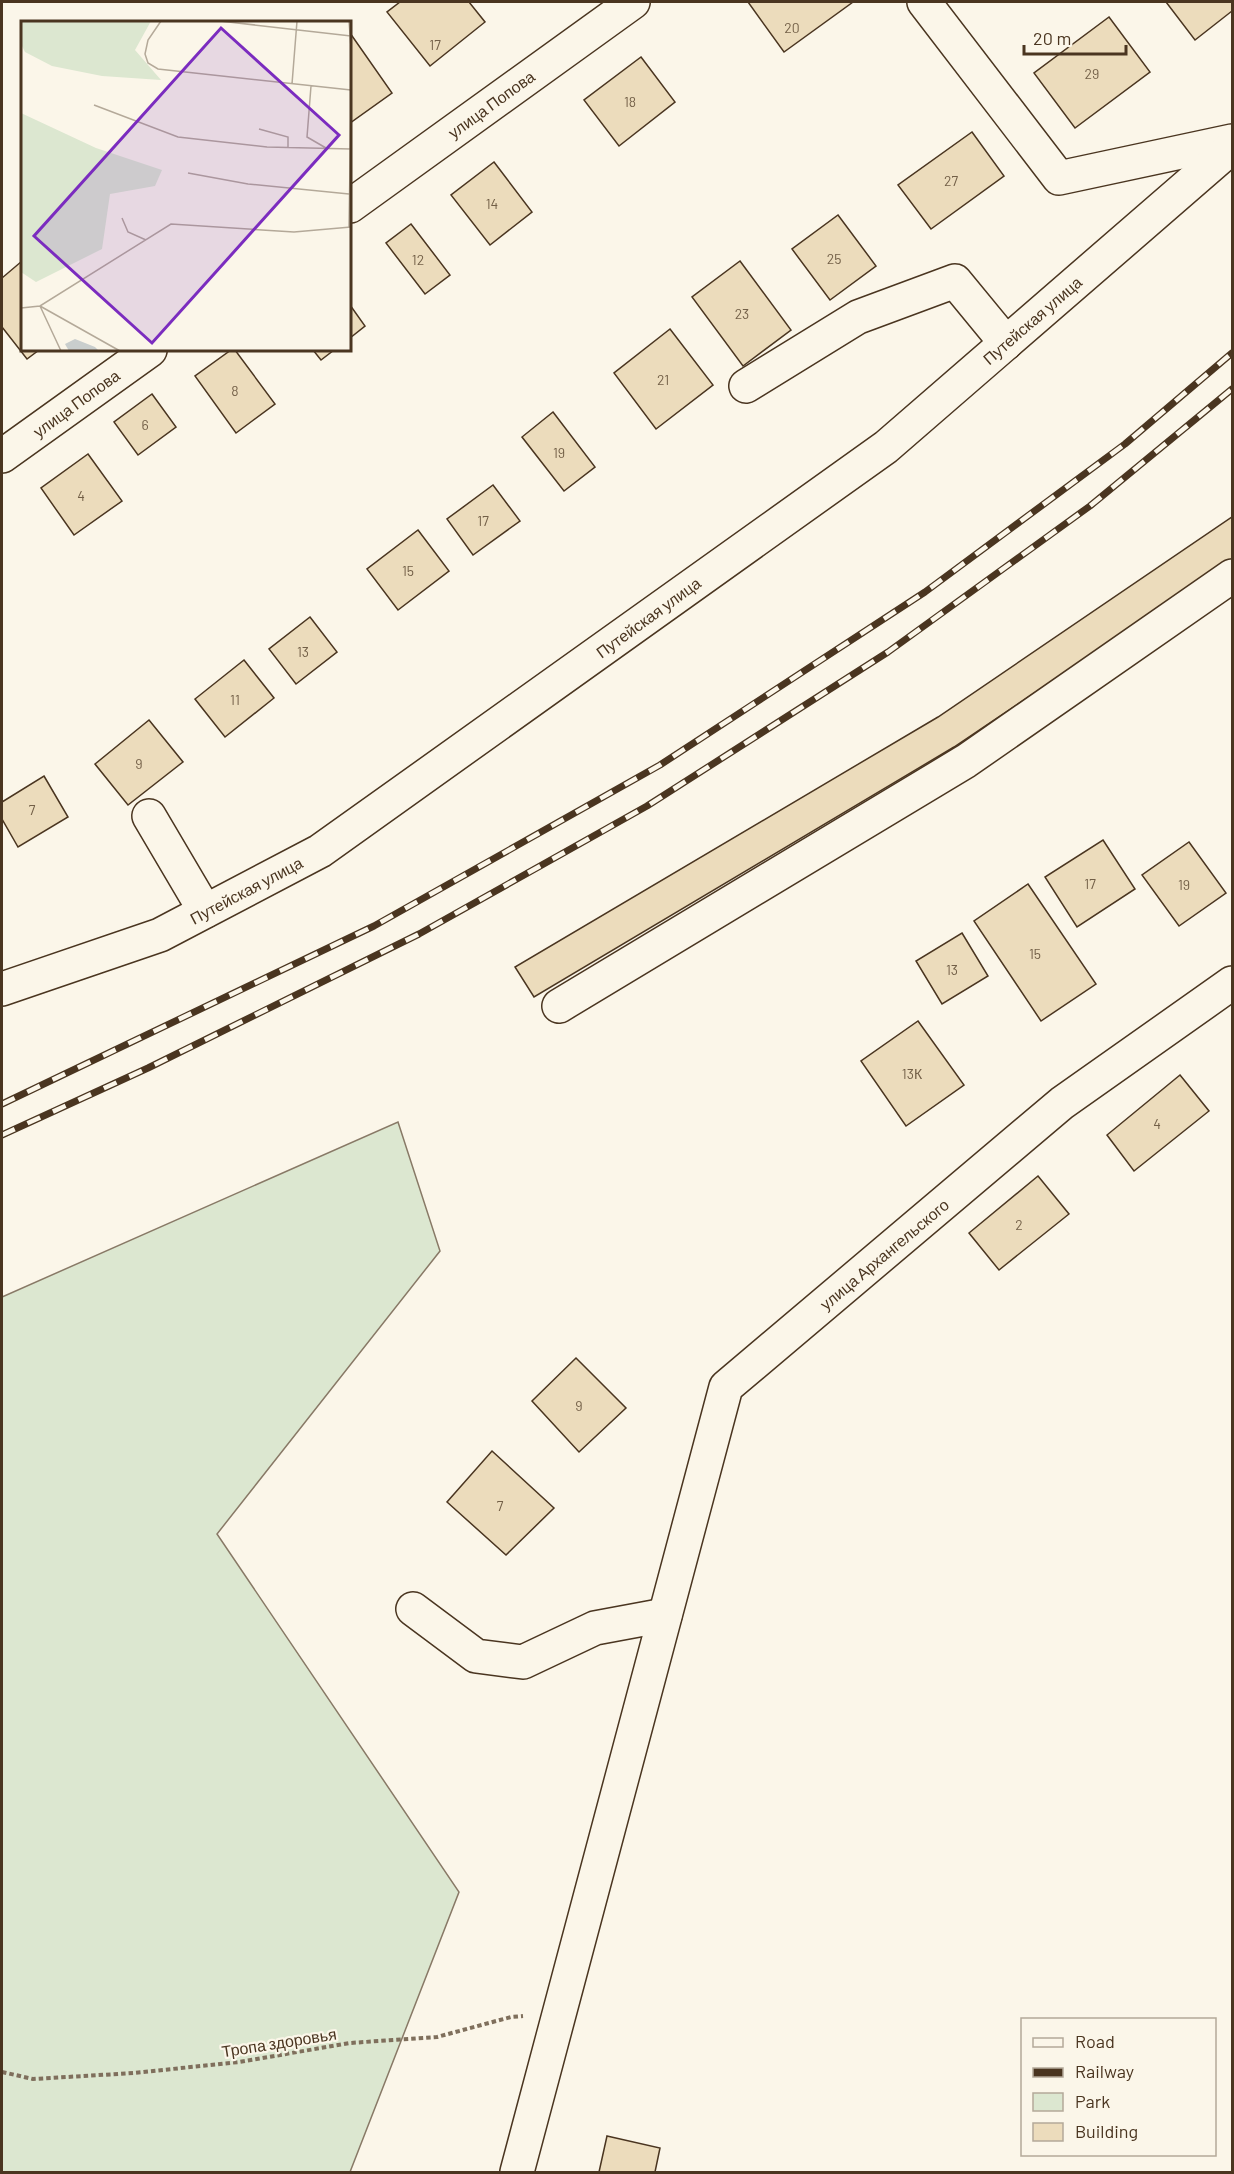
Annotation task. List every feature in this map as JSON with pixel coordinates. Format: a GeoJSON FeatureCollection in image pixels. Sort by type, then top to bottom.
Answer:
{"type":"FeatureCollection","features":[{"type":"Feature","properties":{"kind":"street","name":"улица Попова"},"geometry":{"type":"LineString","coordinates":[[351,205],[633,2]]}},
{"type":"Feature","properties":{"kind":"street"},"geometry":{"type":"LineString","coordinates":[[924,2],[1059,178],[1233,141]]}},
{"type":"Feature","properties":{"kind":"street","name":"Путейская улица"},"geometry":{"type":"LineString","coordinates":[[2,989],[160,935],[330,844],[886,447],[1233,147]]}},
{"type":"Feature","properties":{"kind":"street"},"geometry":{"type":"LineString","coordinates":[[746,386],[858,317],[955,281],[1006,343]]}},
{"type":"Feature","properties":{"kind":"street","name":"улица Попова"},"geometry":{"type":"LineString","coordinates":[[2,456],[149,351]]}},
{"type":"Feature","properties":{"kind":"street"},"geometry":{"type":"LineString","coordinates":[[559,1006],[966,761],[1233,576]]}},
{"type":"Feature","properties":{"kind":"street"},"geometry":{"type":"LineString","coordinates":[[148,816],[205,911]]}},
{"type":"Feature","properties":{"kind":"street","name":"улица Архангельского"},"geometry":{"type":"LineString","coordinates":[[517,2172],[726,1387],[1062,1103],[1233,983]]}},
{"type":"Feature","properties":{"kind":"street"},"geometry":{"type":"LineString","coordinates":[[413,1609],[476,1656],[522,1662],[595,1628],[665,1615]]}},
{"type":"Feature","properties":{"kind":"path","name":"Тропа здоровья"},"geometry":{"type":"LineString","coordinates":[[2,2072],[33,2079],[134,2073],[238,2062],[351,2043],[437,2037],[511,2017],[559,2015]]}},
{"type":"Feature","properties":{"kind":"green space"},"geometry":{"type":"Polygon","coordinates":[[[398,1122],[440,1251],[217,1534],[459,1892],[350,2172],[2,2172],[2,1297],[398,1122]]]}},
{"type":"Feature","properties":{"kind":"building"},"geometry":{"type":"Polygon","coordinates":[[[400,2],[469,2],[485,22],[430,66],[387,12],[400,2]]]}},
{"type":"Feature","properties":{"kind":"building"},"geometry":{"type":"Polygon","coordinates":[[[748,2],[853,2],[784,52],[748,2]]]}},
{"type":"Feature","properties":{"kind":"building"},"geometry":{"type":"Polygon","coordinates":[[[1166,2],[1232,2],[1232,11],[1195,40],[1166,2]]]}},
{"type":"Feature","properties":{"kind":"building"},"geometry":{"type":"Polygon","coordinates":[[[1109,17],[1150,72],[1075,128],[1034,73],[1109,17]]]}},
{"type":"Feature","properties":{"kind":"building"},"geometry":{"type":"Polygon","coordinates":[[[351,34],[392,93],[351,122],[351,34]]]}},
{"type":"Feature","properties":{"kind":"building"},"geometry":{"type":"Polygon","coordinates":[[[641,57],[675,102],[619,146],[584,100],[641,57]]]}},
{"type":"Feature","properties":{"kind":"building"},"geometry":{"type":"Polygon","coordinates":[[[972,132],[1004,176],[931,229],[898,185],[972,132]]]}},
{"type":"Feature","properties":{"kind":"building"},"geometry":{"type":"Polygon","coordinates":[[[494,162],[532,212],[490,245],[451,195],[494,162]]]}},
{"type":"Feature","properties":{"kind":"building"},"geometry":{"type":"Polygon","coordinates":[[[838,215],[876,266],[830,300],[792,249],[838,215]]]}},
{"type":"Feature","properties":{"kind":"building"},"geometry":{"type":"Polygon","coordinates":[[[411,224],[450,275],[425,294],[386,243],[411,224]]]}},
{"type":"Feature","properties":{"kind":"building"},"geometry":{"type":"Polygon","coordinates":[[[740,261],[791,330],[743,366],[692,297],[740,261]]]}},
{"type":"Feature","properties":{"kind":"building"},"geometry":{"type":"Polygon","coordinates":[[[21,262],[21,351],[38,351],[27,359],[2,327],[2,278],[21,262]]]}},
{"type":"Feature","properties":{"kind":"building"},"geometry":{"type":"Polygon","coordinates":[[[351,306],[365,326],[351,337],[351,306]]]}},
{"type":"Feature","properties":{"kind":"building"},"geometry":{"type":"Polygon","coordinates":[[[670,329],[713,385],[656,429],[614,373],[670,329]]]}},
{"type":"Feature","properties":{"kind":"building"},"geometry":{"type":"Polygon","coordinates":[[[230,351],[236,351],[275,404],[236,433],[195,376],[230,351]]]}},
{"type":"Feature","properties":{"kind":"building"},"geometry":{"type":"Polygon","coordinates":[[[314,351],[333,351],[321,360],[314,351]]]}},
{"type":"Feature","properties":{"kind":"building"},"geometry":{"type":"Polygon","coordinates":[[[152,394],[176,427],[138,455],[114,422],[152,394]]]}},
{"type":"Feature","properties":{"kind":"building"},"geometry":{"type":"Polygon","coordinates":[[[553,412],[595,467],[564,491],[522,437],[553,412]]]}},
{"type":"Feature","properties":{"kind":"building"},"geometry":{"type":"Polygon","coordinates":[[[88,454],[122,501],[74,535],[41,488],[88,454]]]}},
{"type":"Feature","properties":{"kind":"building"},"geometry":{"type":"Polygon","coordinates":[[[493,485],[520,521],[473,555],[447,519],[493,485]]]}},
{"type":"Feature","properties":{"kind":"building"},"geometry":{"type":"Polygon","coordinates":[[[1232,517],[1232,560],[954,747],[534,997],[515,967],[938,717],[1232,517]]]}},
{"type":"Feature","properties":{"kind":"building"},"geometry":{"type":"Polygon","coordinates":[[[418,530],[449,571],[398,610],[367,569],[418,530]]]}},
{"type":"Feature","properties":{"kind":"building"},"geometry":{"type":"Polygon","coordinates":[[[310,617],[337,652],[296,684],[269,649],[310,617]]]}},
{"type":"Feature","properties":{"kind":"building"},"geometry":{"type":"Polygon","coordinates":[[[244,660],[274,698],[225,737],[195,699],[244,660]]]}},
{"type":"Feature","properties":{"kind":"building"},"geometry":{"type":"Polygon","coordinates":[[[149,720],[183,762],[128,805],[95,764],[149,720]]]}},
{"type":"Feature","properties":{"kind":"building"},"geometry":{"type":"Polygon","coordinates":[[[44,776],[68,817],[18,847],[2,819],[2,802],[44,776]]]}},
{"type":"Feature","properties":{"kind":"building"},"geometry":{"type":"Polygon","coordinates":[[[1103,840],[1135,889],[1077,927],[1045,877],[1103,840]]]}},
{"type":"Feature","properties":{"kind":"building"},"geometry":{"type":"Polygon","coordinates":[[[1189,842],[1226,893],[1179,926],[1142,875],[1189,842]]]}},
{"type":"Feature","properties":{"kind":"building"},"geometry":{"type":"Polygon","coordinates":[[[1028,884],[1096,984],[1041,1021],[974,921],[1028,884]]]}},
{"type":"Feature","properties":{"kind":"building"},"geometry":{"type":"Polygon","coordinates":[[[962,933],[988,976],[942,1004],[916,961],[962,933]]]}},
{"type":"Feature","properties":{"kind":"building"},"geometry":{"type":"Polygon","coordinates":[[[918,1021],[964,1085],[906,1126],[861,1061],[918,1021]]]}},
{"type":"Feature","properties":{"kind":"building"},"geometry":{"type":"Polygon","coordinates":[[[1180,1075],[1209,1111],[1134,1171],[1107,1135],[1180,1075]]]}},
{"type":"Feature","properties":{"kind":"building"},"geometry":{"type":"Polygon","coordinates":[[[1038,1176],[1069,1214],[999,1270],[969,1233],[1038,1176]]]}},
{"type":"Feature","properties":{"kind":"building"},"geometry":{"type":"Polygon","coordinates":[[[576,1358],[626,1408],[579,1452],[532,1401],[576,1358]]]}},
{"type":"Feature","properties":{"kind":"building"},"geometry":{"type":"Polygon","coordinates":[[[492,1451],[554,1508],[506,1555],[447,1502],[492,1451]]]}},
{"type":"Feature","properties":{"kind":"building"},"geometry":{"type":"Polygon","coordinates":[[[607,2136],[660,2148],[655,2172],[599,2172],[607,2136]]]}},
{"type":"Feature","properties":{"kind":"railway"},"geometry":{"type":"LineString","coordinates":[[2,1104],[374,926],[660,765],[925,592],[1125,444],[1232,353]]}},
{"type":"Feature","properties":{"kind":"railway"},"geometry":{"type":"LineString","coordinates":[[2,1135],[148,1068],[419,934],[647,806],[888,652],[1090,506],[1232,389]]}}]}
